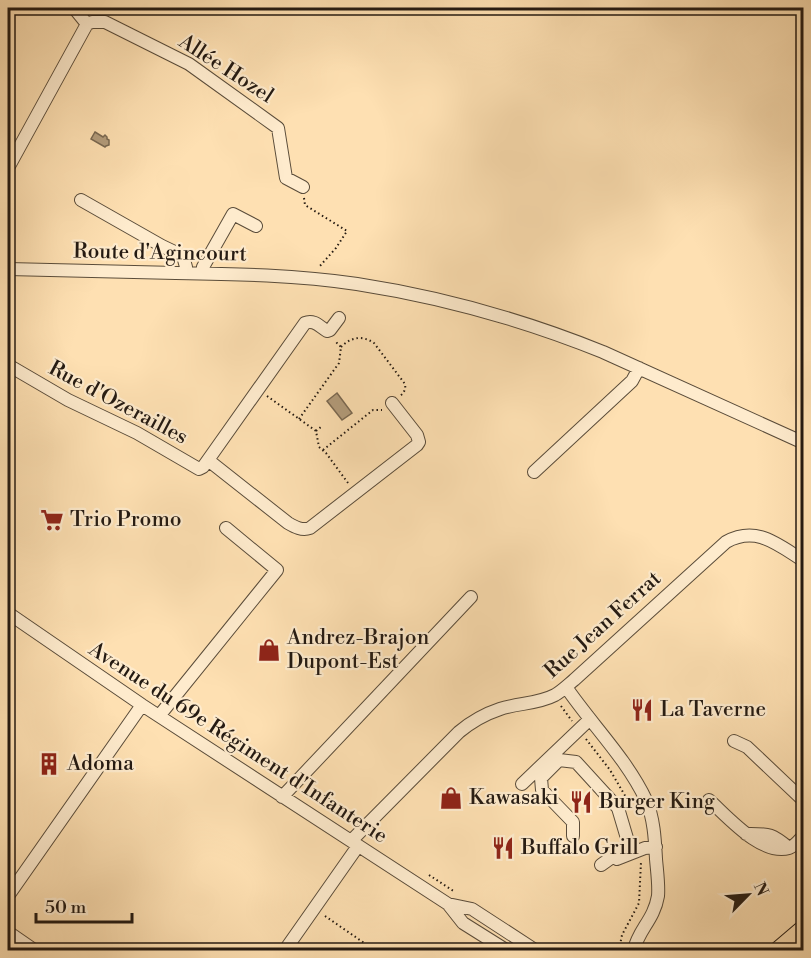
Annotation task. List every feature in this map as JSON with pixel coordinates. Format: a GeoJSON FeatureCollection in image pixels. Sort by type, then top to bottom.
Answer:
{"type":"FeatureCollection","features":[{"type":"Feature","properties":{"kind":"main road"},"geometry":{"type":"LineString","coordinates":[[777,951],[804,927]]}},
{"type":"Feature","properties":{"kind":"street"},"geometry":{"type":"LineString","coordinates":[[8,168],[87,24],[74,8]]}},
{"type":"Feature","properties":{"kind":"street","name":"Allée Hozel"},"geometry":{"type":"LineString","coordinates":[[87,24],[105,22],[189,64],[278,128],[286,178],[303,187]]}},
{"type":"Feature","properties":{"kind":"street"},"geometry":{"type":"LineString","coordinates":[[81,200],[183,256],[185,273]]}},
{"type":"Feature","properties":{"kind":"street"},"geometry":{"type":"LineString","coordinates":[[202,273],[202,267],[233,214],[256,226]]}},
{"type":"Feature","properties":{"kind":"street","name":"Route d'Agincourt"},"geometry":{"type":"LineString","coordinates":[[8,269],[258,275],[312,279],[428,297],[536,327],[579,342],[804,443]]}},
{"type":"Feature","properties":{"kind":"street"},"geometry":{"type":"LineString","coordinates":[[339,318],[330,330],[325,330],[315,323],[305,323],[208,460],[288,523],[306,530],[356,494],[417,445],[419,442],[417,435],[392,403]]}},
{"type":"Feature","properties":{"kind":"street","name":"Rue d'Ozerailles"},"geometry":{"type":"LineString","coordinates":[[8,365],[68,400],[137,433],[196,468],[203,467],[208,460]]}},
{"type":"Feature","properties":{"kind":"street"},"geometry":{"type":"LineString","coordinates":[[534,471],[632,381],[639,368]]}},
{"type":"Feature","properties":{"kind":"street"},"geometry":{"type":"LineString","coordinates":[[159,716],[277,570],[226,528]]}},
{"type":"Feature","properties":{"kind":"street","name":"Rue Jean Ferrat"},"geometry":{"type":"LineString","coordinates":[[285,951],[355,844],[449,741],[467,725],[499,709],[560,695],[726,542],[744,535],[758,536],[772,541],[804,561]]}},
{"type":"Feature","properties":{"kind":"street"},"geometry":{"type":"LineString","coordinates":[[282,797],[471,597]]}},
{"type":"Feature","properties":{"kind":"street","name":"Avenue du 69e Régiment d'Infanterie"},"geometry":{"type":"LineString","coordinates":[[8,613],[142,705],[448,904],[463,923],[506,951]]}},
{"type":"Feature","properties":{"kind":"street"},"geometry":{"type":"LineString","coordinates":[[560,695],[589,720],[628,768],[646,802],[652,821],[656,847],[658,895],[655,909],[635,943],[634,951]]}},
{"type":"Feature","properties":{"kind":"street"},"geometry":{"type":"LineString","coordinates":[[8,896],[142,705]]}},
{"type":"Feature","properties":{"kind":"street"},"geometry":{"type":"LineString","coordinates":[[522,784],[589,720]]}},
{"type":"Feature","properties":{"kind":"street"},"geometry":{"type":"LineString","coordinates":[[734,741],[747,747],[804,801]]}},
{"type":"Feature","properties":{"kind":"street"},"geometry":{"type":"LineString","coordinates":[[573,836],[573,822],[542,790],[542,778],[559,760],[576,762],[618,808],[629,845],[601,865],[641,850],[656,847]]}},
{"type":"Feature","properties":{"kind":"street"},"geometry":{"type":"LineString","coordinates":[[708,800],[746,834],[770,847],[789,848],[804,835]]}},
{"type":"Feature","properties":{"kind":"street","name":"Avenue du 69e Régiment d'Infanterie"},"geometry":{"type":"LineString","coordinates":[[448,904],[472,909],[535,951]]}},
{"type":"Feature","properties":{"kind":"street"},"geometry":{"type":"LineString","coordinates":[[8,932],[34,951]]}},
{"type":"Feature","properties":{"kind":"path"},"geometry":{"type":"LineString","coordinates":[[303,187],[305,205],[347,231],[336,248],[320,264],[312,279]]}},
{"type":"Feature","properties":{"kind":"path"},"geometry":{"type":"LineString","coordinates":[[330,330],[341,347]]}},
{"type":"Feature","properties":{"kind":"path"},"geometry":{"type":"LineString","coordinates":[[299,418],[339,363],[341,347],[357,338],[371,340],[406,387],[392,403],[381,411],[374,410],[323,450]]}},
{"type":"Feature","properties":{"kind":"path"},"geometry":{"type":"LineString","coordinates":[[258,389],[316,431],[319,447],[356,494]]}},
{"type":"Feature","properties":{"kind":"path"},"geometry":{"type":"LineString","coordinates":[[316,431],[322,426]]}},
{"type":"Feature","properties":{"kind":"path"},"geometry":{"type":"LineString","coordinates":[[560,695],[578,729],[610,770],[629,803]]}},
{"type":"Feature","properties":{"kind":"path"},"geometry":{"type":"LineString","coordinates":[[618,951],[622,935],[639,903],[641,850]]}},
{"type":"Feature","properties":{"kind":"path"},"geometry":{"type":"LineString","coordinates":[[421,871],[459,895]]}},
{"type":"Feature","properties":{"kind":"path"},"geometry":{"type":"LineString","coordinates":[[325,916],[370,947]]}},
{"type":"Feature","properties":{"kind":"shaded area"},"geometry":{"type":"Polygon","coordinates":[[[95,132],[103,137],[105,135],[109,140],[109,145],[105,147],[91,139],[95,132]]]}},
{"type":"Feature","properties":{"kind":"shaded area"},"geometry":{"type":"Polygon","coordinates":[[[337,393],[352,413],[342,420],[327,401],[337,393]]]}},
{"type":"Feature","properties":{"kind":"place","name":"Trio Promo"},"geometry":{"type":"Point","coordinates":[52,520]}},
{"type":"Feature","properties":{"kind":"place","name":"Andrez-Brajon Dupont-Est"},"geometry":{"type":"Point","coordinates":[269,650]}},
{"type":"Feature","properties":{"kind":"place","name":"La Taverne"},"geometry":{"type":"Point","coordinates":[642,710]}},
{"type":"Feature","properties":{"kind":"place","name":"Adoma"},"geometry":{"type":"Point","coordinates":[49,764]}},
{"type":"Feature","properties":{"kind":"place","name":"Kawasaki"},"geometry":{"type":"Point","coordinates":[451,798]}},
{"type":"Feature","properties":{"kind":"place","name":"Burger King"},"geometry":{"type":"Point","coordinates":[581,802]}},
{"type":"Feature","properties":{"kind":"place","name":"Buffalo Grill"},"geometry":{"type":"Point","coordinates":[503,848]}}]}
